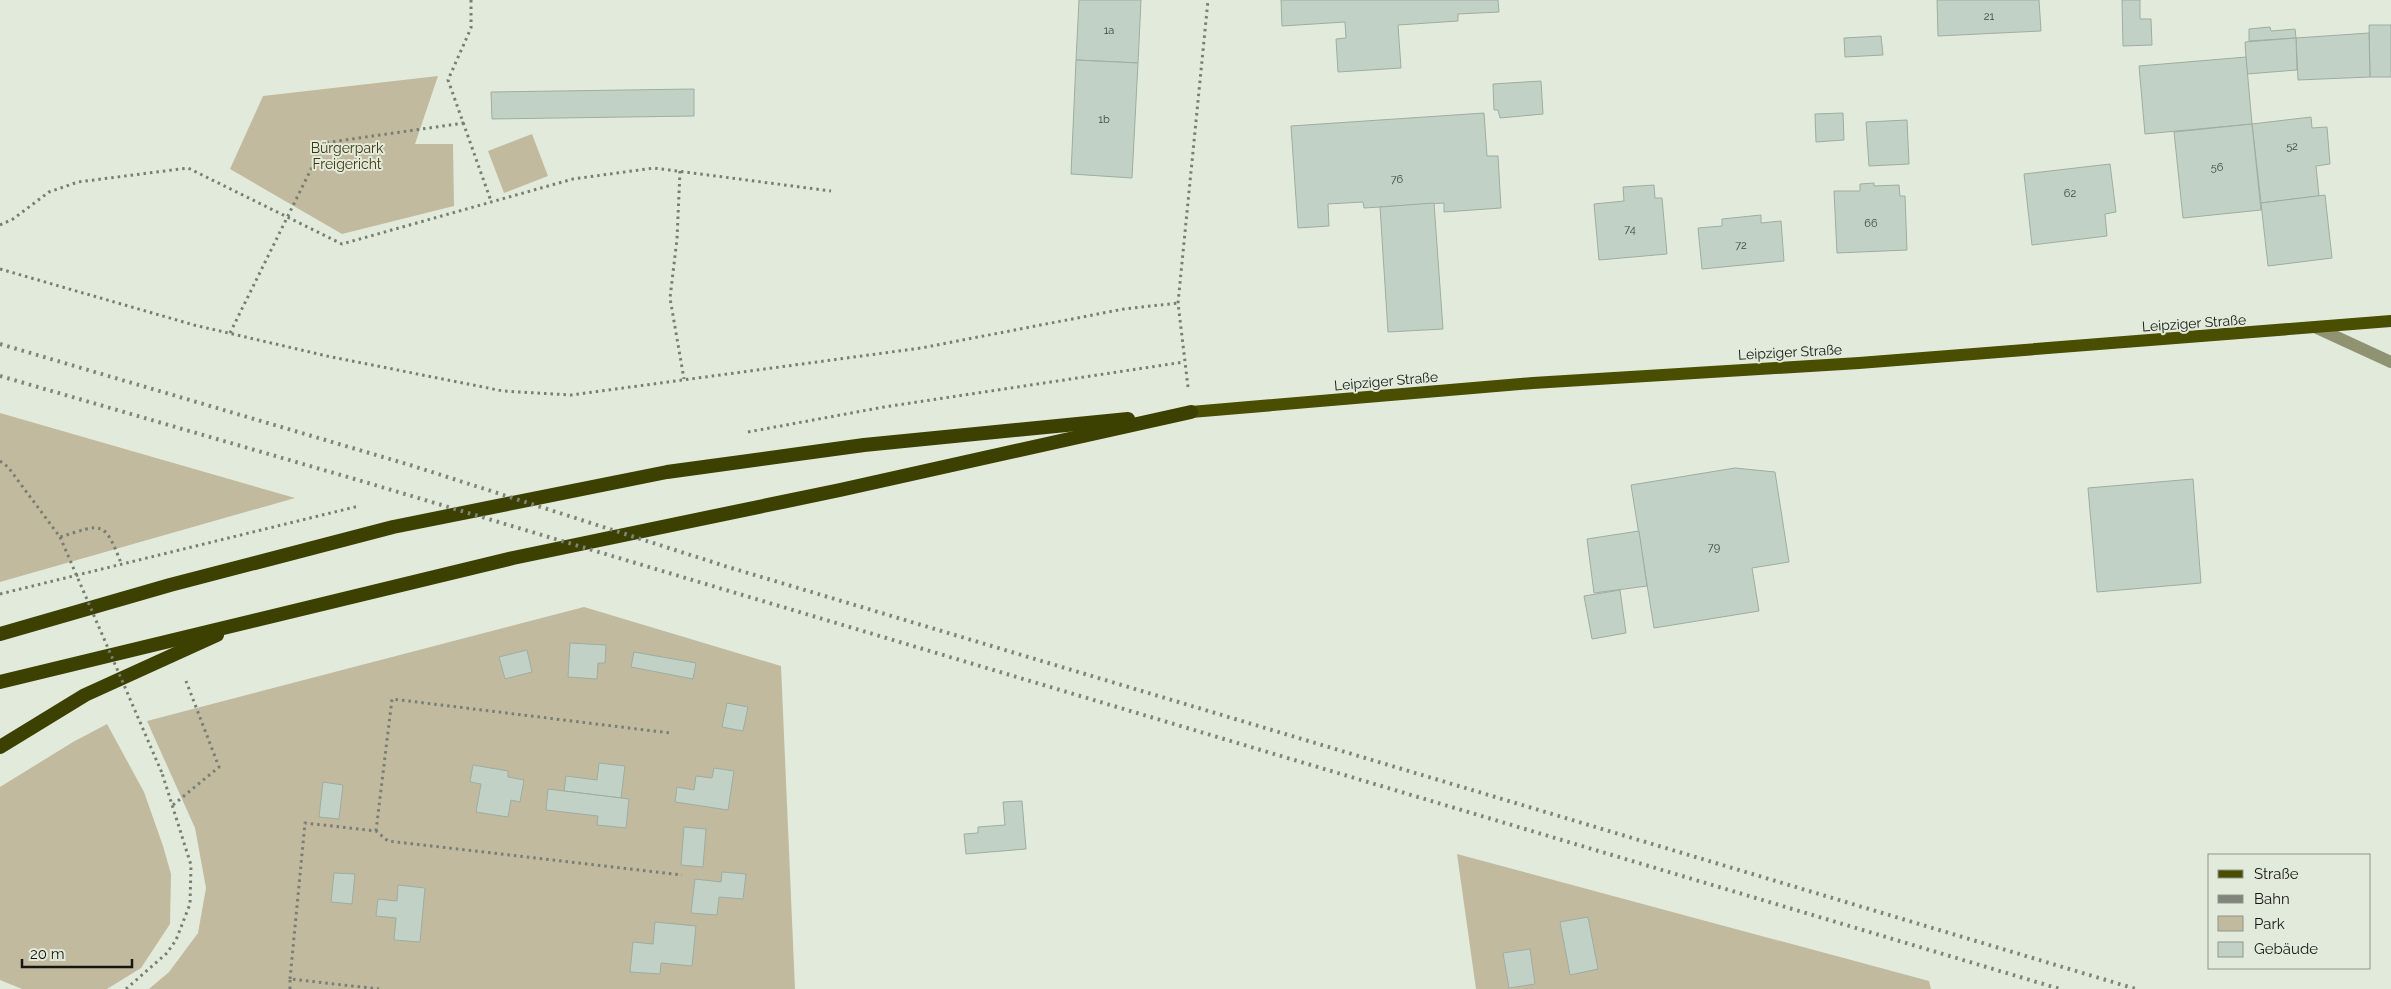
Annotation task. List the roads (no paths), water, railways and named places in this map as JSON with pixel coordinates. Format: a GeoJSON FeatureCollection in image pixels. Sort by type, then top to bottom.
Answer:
{"type":"FeatureCollection","features":[{"type":"Feature","properties":{"kind":"highway"},"geometry":{"type":"LineString","coordinates":[[0,682],[513,558],[840,490],[1191,412]]}},
{"type":"Feature","properties":{"kind":"highway"},"geometry":{"type":"LineString","coordinates":[[0,634],[170,585],[393,527],[667,472],[864,445],[1191,412]]}},
{"type":"Feature","properties":{"kind":"highway"},"geometry":{"type":"LineString","coordinates":[[0,746],[85,695],[247,621]]}},
{"type":"Feature","properties":{"kind":"main road","name":"Leipziger Straße"},"geometry":{"type":"LineString","coordinates":[[1191,412],[1533,383],[1859,363],[2391,321]]}},
{"type":"Feature","properties":{"kind":"street"},"geometry":{"type":"LineString","coordinates":[[2317,328],[2391,362]]}},
{"type":"Feature","properties":{"kind":"railway"},"geometry":{"type":"LineString","coordinates":[[0,344],[410,465],[728,567],[2136,989]]}},
{"type":"Feature","properties":{"kind":"railway"},"geometry":{"type":"LineString","coordinates":[[0,376],[358,480],[2060,989]]}},
{"type":"Feature","properties":{"kind":"park label","name":"Bürgerpark Freigericht"},"geometry":{"type":"Point","coordinates":[347,156]}}]}
